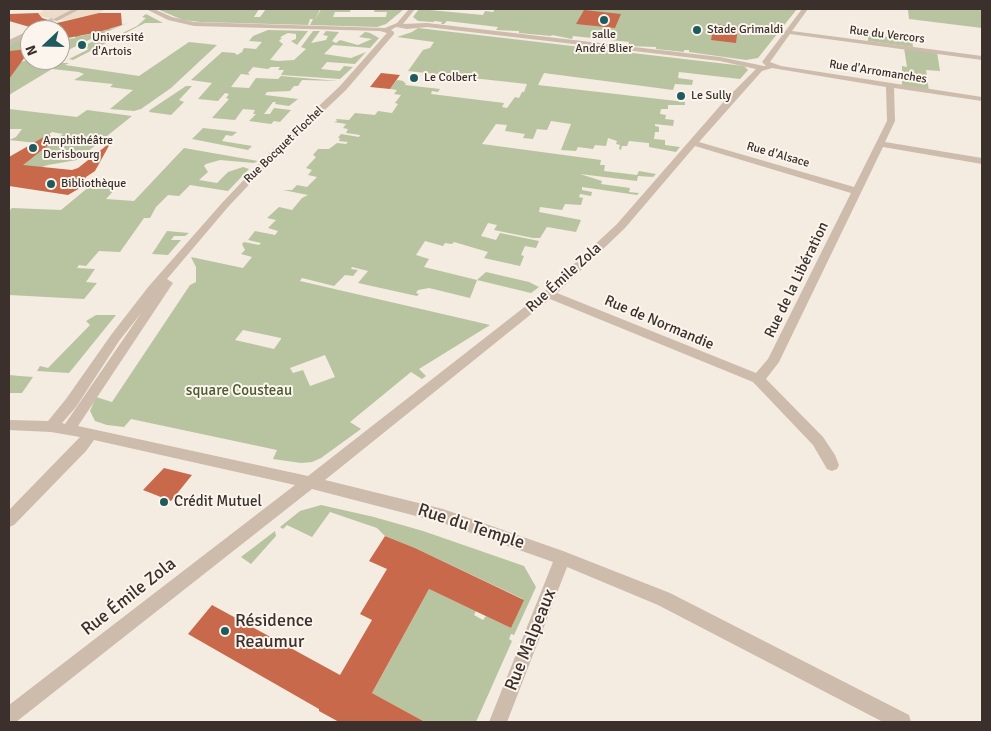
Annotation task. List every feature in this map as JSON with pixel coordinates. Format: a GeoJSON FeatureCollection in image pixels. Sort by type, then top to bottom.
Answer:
{"type":"FeatureCollection","features":[{"type":"Feature","properties":{"kind":"street"},"geometry":{"type":"LineString","coordinates":[[55,20],[77,9]]}},
{"type":"Feature","properties":{"kind":"street"},"geometry":{"type":"LineString","coordinates":[[149,9],[179,22],[194,24],[403,33],[408,30],[407,27]]}},
{"type":"Feature","properties":{"kind":"street"},"geometry":{"type":"LineString","coordinates":[[399,25],[412,9]]}},
{"type":"Feature","properties":{"kind":"street","name":"Rue Émile Zola"},"geometry":{"type":"LineString","coordinates":[[9,716],[273,510],[342,460],[549,294],[621,226],[763,65],[805,9]]}},
{"type":"Feature","properties":{"kind":"street"},"geometry":{"type":"LineString","coordinates":[[406,16],[419,25]]}},
{"type":"Feature","properties":{"kind":"street"},"geometry":{"type":"LineString","coordinates":[[389,31],[389,27],[419,25]]}},
{"type":"Feature","properties":{"kind":"street","name":"Rue d'Arromanches"},"geometry":{"type":"LineString","coordinates":[[419,25],[763,65],[982,99]]}},
{"type":"Feature","properties":{"kind":"street","name":"Rue Bocquet Flochel"},"geometry":{"type":"LineString","coordinates":[[51,427],[71,403],[115,338],[153,289],[244,182],[343,88],[389,31]]}},
{"type":"Feature","properties":{"kind":"street","name":"Rue du Vercors"},"geometry":{"type":"LineString","coordinates":[[788,32],[982,58]]}},
{"type":"Feature","properties":{"kind":"street","name":"Rue de la Libération"},"geometry":{"type":"LineString","coordinates":[[758,379],[773,362],[890,121],[890,85]]}},
{"type":"Feature","properties":{"kind":"street","name":"Rue d'Alsace"},"geometry":{"type":"LineString","coordinates":[[694,143],[856,191]]}},
{"type":"Feature","properties":{"kind":"street"},"geometry":{"type":"LineString","coordinates":[[879,144],[982,161]]}},
{"type":"Feature","properties":{"kind":"street","name":"Rue Bocquet Flochel"},"geometry":{"type":"LineString","coordinates":[[68,430],[176,270],[180,259]]}},
{"type":"Feature","properties":{"kind":"street","name":"Rue de Normandie"},"geometry":{"type":"LineString","coordinates":[[549,294],[758,379]]}},
{"type":"Feature","properties":{"kind":"street"},"geometry":{"type":"LineString","coordinates":[[92,394],[93,372]]}},
{"type":"Feature","properties":{"kind":"street"},"geometry":{"type":"LineString","coordinates":[[758,379],[818,441],[832,464]]}},
{"type":"Feature","properties":{"kind":"street","name":"Rue du Temple"},"geometry":{"type":"LineString","coordinates":[[9,425],[51,427],[91,433],[443,516],[563,558],[664,600],[902,722]]}},
{"type":"Feature","properties":{"kind":"street"},"geometry":{"type":"LineString","coordinates":[[9,520],[80,447],[91,433]]}},
{"type":"Feature","properties":{"kind":"street","name":"Rue Malpeaux"},"geometry":{"type":"LineString","coordinates":[[498,722],[563,558]]}},
{"type":"Feature","properties":{"kind":"green space"},"geometry":{"type":"Polygon","coordinates":[[[157,9],[259,9],[254,17],[260,17],[266,9],[320,9],[315,20],[321,9],[351,9],[350,12],[335,12],[333,17],[386,17],[387,12],[374,12],[375,9],[404,9],[386,24],[377,27],[310,25],[313,19],[310,19],[308,25],[201,22],[183,20],[157,9]]]}},
{"type":"Feature","properties":{"kind":"green space"},"geometry":{"type":"Polygon","coordinates":[[[419,9],[483,15],[485,11],[493,12],[495,9],[797,9],[758,58],[746,60],[689,52],[689,50],[684,50],[684,52],[656,49],[656,47],[628,46],[629,42],[573,36],[572,39],[552,35],[519,33],[519,31],[496,30],[498,27],[447,21],[441,24],[442,22],[418,21],[413,17],[419,9]]]}},
{"type":"Feature","properties":{"kind":"green space"},"geometry":{"type":"Polygon","coordinates":[[[896,9],[982,9],[982,28],[909,19],[908,10],[896,9]]]}},
{"type":"Feature","properties":{"kind":"green space"},"geometry":{"type":"Polygon","coordinates":[[[146,14],[163,23],[145,23],[73,60],[70,59],[89,49],[81,47],[96,40],[104,42],[137,26],[146,18],[142,17],[146,14]]]}},
{"type":"Feature","properties":{"kind":"green space"},"geometry":{"type":"Polygon","coordinates":[[[130,22],[70,49],[70,39],[75,38],[75,34],[81,36],[107,30],[105,28],[111,29],[130,22]]]}},
{"type":"Feature","properties":{"kind":"green space","name":"square Cousteau"},"geometry":{"type":"Polygon","coordinates":[[[418,28],[744,66],[748,70],[740,79],[679,72],[678,78],[693,80],[692,85],[675,84],[673,90],[544,73],[538,85],[685,102],[685,105],[668,105],[668,109],[661,109],[660,114],[666,115],[665,119],[674,120],[673,126],[655,124],[655,126],[659,127],[659,132],[655,132],[654,139],[665,140],[665,145],[680,147],[676,152],[649,147],[649,143],[629,141],[627,146],[622,146],[621,150],[619,149],[620,145],[616,144],[617,141],[608,138],[606,146],[595,145],[593,149],[578,147],[576,151],[561,150],[571,124],[551,121],[547,130],[537,129],[533,139],[523,138],[525,134],[505,131],[507,125],[496,124],[482,144],[601,160],[600,165],[605,165],[604,171],[637,175],[639,171],[656,174],[653,177],[638,176],[637,181],[580,174],[602,181],[601,184],[630,188],[629,192],[639,193],[637,195],[582,187],[582,190],[592,192],[591,196],[580,194],[579,197],[583,198],[581,205],[565,204],[562,210],[540,207],[539,212],[581,220],[576,232],[547,227],[540,238],[533,238],[494,230],[497,225],[488,223],[481,236],[496,240],[500,233],[539,241],[536,248],[525,246],[521,255],[524,256],[520,266],[484,258],[488,252],[454,242],[452,244],[445,243],[443,246],[425,241],[416,255],[429,259],[424,267],[477,280],[470,298],[429,288],[418,290],[416,293],[419,294],[417,296],[358,283],[368,271],[352,267],[351,269],[358,270],[353,276],[345,275],[334,286],[302,278],[300,281],[490,325],[419,369],[426,376],[422,379],[411,372],[350,422],[361,429],[321,458],[312,462],[301,463],[273,459],[277,450],[131,419],[124,427],[95,421],[90,411],[96,397],[112,402],[190,285],[196,282],[196,267],[191,257],[243,268],[252,257],[241,254],[245,250],[242,244],[244,242],[259,245],[261,243],[248,240],[255,231],[275,235],[278,231],[268,228],[276,220],[267,218],[279,207],[292,210],[302,198],[308,195],[283,190],[292,190],[297,185],[307,187],[317,177],[308,175],[312,170],[306,168],[316,157],[313,155],[318,149],[329,149],[337,143],[346,144],[348,142],[339,141],[340,138],[338,138],[341,134],[359,137],[360,135],[346,133],[348,129],[343,128],[346,124],[334,122],[337,121],[336,119],[349,120],[355,113],[375,115],[378,111],[392,113],[398,104],[395,103],[401,95],[394,94],[397,90],[390,89],[397,80],[404,81],[405,85],[440,89],[438,92],[432,91],[431,94],[504,103],[502,107],[507,108],[515,97],[519,98],[522,92],[524,92],[527,84],[408,71],[423,50],[430,48],[434,42],[397,37],[418,28]],[[243,330],[235,340],[274,349],[281,339],[281,338],[243,330]],[[325,355],[290,368],[293,373],[303,370],[310,386],[335,377],[325,355]]]}},
{"type":"Feature","properties":{"kind":"green space"},"geometry":{"type":"Polygon","coordinates":[[[268,30],[308,31],[297,45],[291,41],[296,39],[296,34],[288,33],[280,38],[282,38],[279,41],[283,44],[270,60],[278,61],[294,60],[306,49],[301,47],[313,31],[320,31],[311,43],[326,40],[328,36],[323,35],[326,31],[339,32],[332,41],[336,43],[340,40],[358,45],[372,39],[359,37],[365,32],[379,38],[370,48],[333,45],[324,54],[351,58],[366,52],[355,64],[327,62],[321,69],[340,71],[344,66],[353,67],[340,79],[281,75],[284,70],[278,70],[280,67],[268,69],[253,67],[248,73],[250,75],[241,74],[231,87],[249,88],[256,78],[278,79],[281,76],[338,81],[302,80],[298,86],[294,86],[290,91],[267,92],[265,95],[298,99],[289,106],[273,102],[264,114],[270,114],[274,108],[291,110],[280,122],[274,121],[271,124],[249,121],[256,114],[253,114],[255,110],[243,109],[235,120],[212,118],[229,99],[226,98],[229,94],[225,93],[218,101],[198,99],[212,83],[191,80],[222,52],[235,53],[237,55],[244,48],[256,49],[262,42],[249,41],[253,36],[268,30]]]}},
{"type":"Feature","properties":{"kind":"green space"},"geometry":{"type":"Polygon","coordinates":[[[856,33],[912,40],[913,47],[868,41],[868,38],[856,36],[856,33]]]}},
{"type":"Feature","properties":{"kind":"green space"},"geometry":{"type":"Polygon","coordinates":[[[20,39],[20,52],[9,52],[9,45],[20,39]]]}},
{"type":"Feature","properties":{"kind":"green space"},"geometry":{"type":"Polygon","coordinates":[[[189,42],[217,45],[171,88],[141,109],[134,111],[110,109],[133,90],[110,87],[113,84],[74,80],[84,74],[61,70],[70,70],[70,66],[139,76],[189,42]]]}},
{"type":"Feature","properties":{"kind":"green space"},"geometry":{"type":"Polygon","coordinates":[[[904,48],[937,52],[940,71],[926,70],[929,91],[902,87],[902,66],[907,67],[904,48]]]}},
{"type":"Feature","properties":{"kind":"green space"},"geometry":{"type":"Polygon","coordinates":[[[20,62],[20,70],[50,70],[9,95],[9,73],[20,62]]]}},
{"type":"Feature","properties":{"kind":"green space"},"geometry":{"type":"Polygon","coordinates":[[[186,86],[192,86],[179,100],[184,102],[171,115],[149,112],[150,110],[186,86]]]}},
{"type":"Feature","properties":{"kind":"green space"},"geometry":{"type":"Polygon","coordinates":[[[9,109],[77,117],[87,110],[132,116],[77,160],[48,165],[22,174],[9,172],[9,165],[32,158],[63,134],[52,132],[37,143],[9,140],[16,137],[22,129],[9,129],[9,109]]]}},
{"type":"Feature","properties":{"kind":"green space"},"geometry":{"type":"Polygon","coordinates":[[[203,128],[237,132],[232,136],[226,135],[222,141],[252,146],[248,150],[192,139],[203,128]]]}},
{"type":"Feature","properties":{"kind":"green space"},"geometry":{"type":"Polygon","coordinates":[[[184,148],[258,161],[254,163],[220,160],[206,164],[204,166],[208,172],[199,180],[217,183],[228,172],[243,167],[249,169],[228,191],[190,185],[179,196],[168,195],[156,207],[150,218],[144,218],[120,252],[99,251],[86,266],[79,265],[77,268],[95,269],[86,282],[97,283],[84,299],[9,295],[9,211],[12,208],[61,210],[90,186],[117,187],[106,199],[134,201],[184,148]]]}},
{"type":"Feature","properties":{"kind":"green space"},"geometry":{"type":"Polygon","coordinates":[[[167,231],[189,233],[185,236],[174,236],[171,240],[181,240],[168,255],[152,254],[167,231]]]}},
{"type":"Feature","properties":{"kind":"green space"},"geometry":{"type":"Polygon","coordinates":[[[486,272],[529,282],[539,287],[531,293],[477,280],[486,272]]]}},
{"type":"Feature","properties":{"kind":"green space"},"geometry":{"type":"Polygon","coordinates":[[[96,315],[116,315],[69,373],[37,371],[40,366],[48,368],[90,325],[86,321],[96,315]]]}},
{"type":"Feature","properties":{"kind":"green space"},"geometry":{"type":"Polygon","coordinates":[[[9,375],[33,377],[22,393],[9,393],[9,375]]]}},
{"type":"Feature","properties":{"kind":"green space"},"geometry":{"type":"Polygon","coordinates":[[[321,505],[423,531],[524,566],[536,587],[514,635],[511,634],[509,639],[512,641],[476,722],[425,722],[372,693],[429,589],[476,611],[474,615],[483,620],[486,616],[511,628],[523,599],[415,548],[385,536],[377,528],[330,512],[312,537],[287,525],[283,529],[280,527],[300,511],[321,505]]]}},
{"type":"Feature","properties":{"kind":"green space"},"geometry":{"type":"Polygon","coordinates":[[[275,531],[276,536],[251,564],[241,557],[275,531]]]}},
{"type":"Feature","properties":{"kind":"shaded area"},"geometry":{"type":"Polygon","coordinates":[[[44,9],[48,9],[47,11],[55,9],[106,9],[99,13],[67,20],[55,20],[41,16],[38,13],[44,9]]]}},
{"type":"Feature","properties":{"kind":"building","name":"salle André Blier"},"geometry":{"type":"Polygon","coordinates":[[[584,10],[621,14],[615,28],[576,24],[584,10]]]}},
{"type":"Feature","properties":{"kind":"building"},"geometry":{"type":"Polygon","coordinates":[[[38,13],[42,18],[48,20],[20,20],[20,24],[9,21],[9,14],[38,13]]]}},
{"type":"Feature","properties":{"kind":"building"},"geometry":{"type":"Polygon","coordinates":[[[99,13],[121,13],[122,25],[70,38],[70,20],[99,13]]]}},
{"type":"Feature","properties":{"kind":"building"},"geometry":{"type":"Polygon","coordinates":[[[714,24],[738,27],[736,43],[711,40],[714,24]]]}},
{"type":"Feature","properties":{"kind":"building"},"geometry":{"type":"Polygon","coordinates":[[[20,50],[20,64],[9,79],[9,51],[20,50]]]}},
{"type":"Feature","properties":{"kind":"building"},"geometry":{"type":"Polygon","coordinates":[[[381,73],[400,75],[390,89],[370,87],[381,73]]]}},
{"type":"Feature","properties":{"kind":"building"},"geometry":{"type":"Polygon","coordinates":[[[49,134],[54,141],[23,165],[72,170],[78,168],[111,142],[95,171],[86,177],[80,188],[68,195],[9,186],[9,157],[49,134]]]}},
{"type":"Feature","properties":{"kind":"building","name":"Crédit Mutuel"},"geometry":{"type":"Polygon","coordinates":[[[164,468],[192,475],[171,501],[143,490],[164,468]]]}},
{"type":"Feature","properties":{"kind":"building","name":"Résidence Reaumur"},"geometry":{"type":"Polygon","coordinates":[[[385,536],[415,548],[524,600],[511,628],[429,589],[372,693],[425,722],[339,722],[188,634],[212,605],[340,675],[372,620],[360,614],[387,569],[369,561],[385,536]]]}},
{"type":"Feature","properties":{"kind":"place","name":"salle André Blier"},"geometry":{"type":"Point","coordinates":[604,20]}},
{"type":"Feature","properties":{"kind":"place","name":"Stade Grimaldi"},"geometry":{"type":"Point","coordinates":[697,30]}},
{"type":"Feature","properties":{"kind":"place","name":"Université d'Artois"},"geometry":{"type":"Point","coordinates":[82,45]}},
{"type":"Feature","properties":{"kind":"place","name":"Le Colbert"},"geometry":{"type":"Point","coordinates":[414,78]}},
{"type":"Feature","properties":{"kind":"place","name":"Le Sully"},"geometry":{"type":"Point","coordinates":[681,96]}},
{"type":"Feature","properties":{"kind":"place","name":"Amphithéâtre Derisbourg"},"geometry":{"type":"Point","coordinates":[33,148]}},
{"type":"Feature","properties":{"kind":"place","name":"Bibliothèque"},"geometry":{"type":"Point","coordinates":[51,184]}},
{"type":"Feature","properties":{"kind":"place","name":"Crédit Mutuel"},"geometry":{"type":"Point","coordinates":[164,502]}},
{"type":"Feature","properties":{"kind":"place","name":"Résidence Reaumur"},"geometry":{"type":"Point","coordinates":[225,631]}}]}
